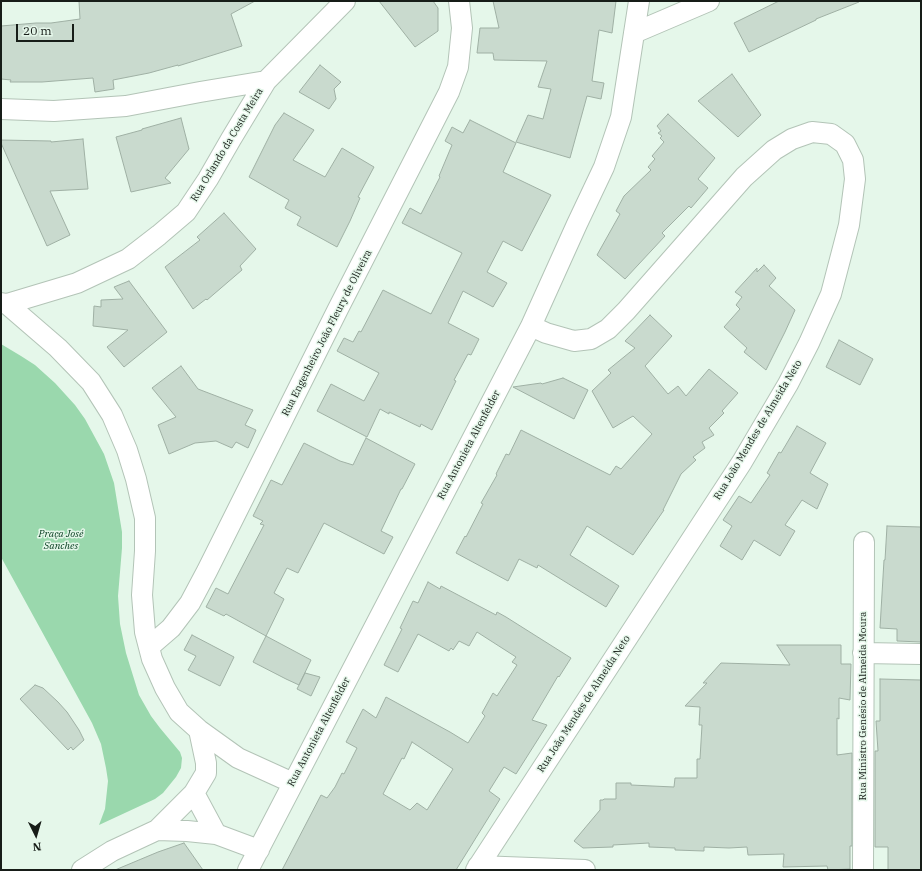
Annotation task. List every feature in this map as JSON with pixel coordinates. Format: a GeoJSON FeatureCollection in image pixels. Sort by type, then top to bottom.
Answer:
{"type":"FeatureCollection","features":[{"type":"Feature","properties":{"kind":"street","name":"Rua Orlando da Costa Meira"},"geometry":{"type":"LineString","coordinates":[[4,304],[77,283],[128,259],[186,212],[208,179],[266,81],[345,1]]}},
{"type":"Feature","properties":{"kind":"street","name":"Rua Engenheiro João Fleury de Oliveira"},"geometry":{"type":"LineString","coordinates":[[149,646],[171,628],[190,603],[208,572],[338,309],[450,92],[458,66],[462,28],[459,1]]}},
{"type":"Feature","properties":{"kind":"street","name":"Rua Antonieta Altenfelder"},"geometry":{"type":"LineString","coordinates":[[248,870],[531,326],[604,168],[621,117],[639,1]]}},
{"type":"Feature","properties":{"kind":"street"},"geometry":{"type":"LineString","coordinates":[[634,33],[709,1]]}},
{"type":"Feature","properties":{"kind":"street"},"geometry":{"type":"LineString","coordinates":[[1,109],[54,112],[126,106],[266,81]]}},
{"type":"Feature","properties":{"kind":"street","name":"Rua João Mendes de Almeida Neto"},"geometry":{"type":"LineString","coordinates":[[477,868],[742,462],[788,384],[809,343],[831,294],[849,225],[855,179],[852,160],[845,144],[831,134],[812,132],[792,139],[774,150],[744,177],[626,311],[608,329],[591,339],[574,341],[546,333],[531,326]]}},
{"type":"Feature","properties":{"kind":"street"},"geometry":{"type":"LineString","coordinates":[[4,304],[58,348],[91,382],[112,415],[127,450],[136,479],[145,518],[145,551],[142,595],[145,632],[152,659],[165,688],[179,712],[199,730],[238,758],[293,784]]}},
{"type":"Feature","properties":{"kind":"street","name":"Rua Ministro Genésio de Almeida Moura"},"geometry":{"type":"LineString","coordinates":[[863,870],[864,542]]}},
{"type":"Feature","properties":{"kind":"street"},"geometry":{"type":"LineString","coordinates":[[863,653],[921,654]]}},
{"type":"Feature","properties":{"kind":"street"},"geometry":{"type":"LineString","coordinates":[[82,870],[112,851],[157,830],[194,793],[206,773],[206,763],[199,730]]}},
{"type":"Feature","properties":{"kind":"street"},"geometry":{"type":"LineString","coordinates":[[206,773],[238,758]]}},
{"type":"Feature","properties":{"kind":"street"},"geometry":{"type":"LineString","coordinates":[[194,793],[216,834]]}},
{"type":"Feature","properties":{"kind":"street"},"geometry":{"type":"LineString","coordinates":[[157,830],[216,834],[259,850]]}},
{"type":"Feature","properties":{"kind":"street"},"geometry":{"type":"LineString","coordinates":[[477,868],[585,870]]}},
{"type":"Feature","properties":{"kind":"green space","name":"Praça José Sanches"},"geometry":{"type":"Polygon","coordinates":[[[1,344],[35,365],[55,383],[75,405],[85,419],[104,454],[114,483],[122,532],[118,596],[120,624],[126,653],[139,695],[151,716],[180,752],[182,758],[181,768],[176,777],[163,793],[155,799],[99,825],[105,809],[108,781],[101,744],[92,723],[1,557],[1,344]]]}},
{"type":"Feature","properties":{"kind":"building"},"geometry":{"type":"Polygon","coordinates":[[[79,1],[255,1],[231,14],[242,46],[178,66],[113,80],[114,89],[95,92],[93,78],[42,82],[10,82],[11,80],[1,79],[1,26],[51,23],[80,19],[79,1]]]}},
{"type":"Feature","properties":{"kind":"building"},"geometry":{"type":"Polygon","coordinates":[[[379,1],[433,1],[438,8],[438,31],[415,47],[379,1]]]}},
{"type":"Feature","properties":{"kind":"building"},"geometry":{"type":"Polygon","coordinates":[[[493,1],[616,1],[612,33],[599,30],[592,81],[604,83],[601,99],[587,96],[570,158],[516,142],[528,115],[543,119],[551,89],[538,87],[547,61],[494,60],[493,53],[477,53],[480,28],[499,28],[493,1]]]}},
{"type":"Feature","properties":{"kind":"building"},"geometry":{"type":"Polygon","coordinates":[[[779,1],[859,2],[816,19],[749,52],[734,23],[779,1]]]}},
{"type":"Feature","properties":{"kind":"building"},"geometry":{"type":"Polygon","coordinates":[[[320,65],[341,82],[334,89],[336,99],[329,109],[299,92],[320,65]]]}},
{"type":"Feature","properties":{"kind":"building"},"geometry":{"type":"Polygon","coordinates":[[[732,74],[761,115],[738,137],[698,101],[732,74]]]}},
{"type":"Feature","properties":{"kind":"building"},"geometry":{"type":"Polygon","coordinates":[[[284,113],[314,130],[293,160],[325,177],[342,148],[374,167],[358,197],[360,198],[337,247],[297,225],[301,217],[285,208],[289,200],[249,177],[275,125],[284,113]]]}},
{"type":"Feature","properties":{"kind":"building"},"geometry":{"type":"Polygon","coordinates":[[[668,114],[715,158],[698,179],[708,188],[691,208],[689,206],[662,233],[665,236],[625,279],[597,255],[620,214],[616,211],[624,196],[651,170],[648,167],[655,159],[652,156],[664,142],[660,138],[662,136],[658,133],[661,131],[657,126],[668,114]]]}},
{"type":"Feature","properties":{"kind":"building"},"geometry":{"type":"Polygon","coordinates":[[[181,118],[189,149],[165,178],[171,183],[131,192],[116,137],[181,118]]]}},
{"type":"Feature","properties":{"kind":"building"},"geometry":{"type":"Polygon","coordinates":[[[470,120],[516,143],[503,172],[551,195],[522,251],[503,241],[487,272],[507,283],[493,307],[463,291],[448,323],[479,339],[471,355],[468,354],[454,380],[456,381],[432,430],[421,424],[420,427],[380,409],[367,437],[317,411],[331,384],[364,401],[379,373],[337,351],[344,338],[353,342],[359,331],[361,332],[383,290],[431,314],[462,253],[402,223],[410,208],[421,214],[440,177],[439,176],[452,145],[445,141],[452,127],[463,133],[470,120]]]}},
{"type":"Feature","properties":{"kind":"building"},"geometry":{"type":"Polygon","coordinates":[[[83,139],[88,189],[50,191],[70,235],[47,246],[1,140],[51,142],[83,139]]]}},
{"type":"Feature","properties":{"kind":"building"},"geometry":{"type":"Polygon","coordinates":[[[224,213],[256,249],[240,266],[242,270],[207,300],[206,299],[193,309],[165,267],[200,240],[197,237],[224,213]]]}},
{"type":"Feature","properties":{"kind":"building"},"geometry":{"type":"Polygon","coordinates":[[[764,265],[776,278],[769,286],[795,310],[766,370],[744,352],[747,348],[724,327],[740,309],[736,305],[742,297],[735,292],[757,268],[757,272],[764,265]]]}},
{"type":"Feature","properties":{"kind":"building"},"geometry":{"type":"Polygon","coordinates":[[[129,281],[167,332],[124,367],[107,347],[128,330],[93,326],[94,306],[101,307],[101,300],[123,299],[114,287],[129,281]]]}},
{"type":"Feature","properties":{"kind":"building"},"geometry":{"type":"Polygon","coordinates":[[[650,315],[672,336],[645,366],[668,394],[678,386],[686,396],[709,369],[738,393],[722,411],[724,413],[709,428],[714,435],[702,442],[705,448],[693,457],[696,460],[681,474],[664,510],[633,555],[587,526],[570,555],[619,586],[606,607],[538,565],[537,568],[519,559],[508,581],[456,553],[483,504],[481,503],[497,475],[496,474],[506,454],[509,455],[521,430],[610,475],[616,466],[621,469],[652,434],[633,416],[613,428],[592,391],[611,373],[608,370],[635,348],[625,341],[650,315]]]}},
{"type":"Feature","properties":{"kind":"building"},"geometry":{"type":"Polygon","coordinates":[[[839,340],[873,359],[860,385],[826,367],[839,340]]]}},
{"type":"Feature","properties":{"kind":"building"},"geometry":{"type":"Polygon","coordinates":[[[181,366],[198,389],[253,410],[245,425],[256,430],[248,448],[236,442],[232,448],[216,441],[195,443],[169,454],[158,425],[176,417],[152,388],[181,366]]]}},
{"type":"Feature","properties":{"kind":"building"},"geometry":{"type":"Polygon","coordinates":[[[563,378],[588,390],[574,419],[513,387],[542,384],[563,378]]]}},
{"type":"Feature","properties":{"kind":"building"},"geometry":{"type":"Polygon","coordinates":[[[797,426],[826,443],[810,473],[828,484],[817,509],[802,500],[785,525],[795,531],[780,556],[754,540],[742,560],[720,546],[732,526],[723,520],[739,496],[751,503],[770,475],[767,473],[779,452],[781,453],[797,426]]]}},
{"type":"Feature","properties":{"kind":"building"},"geometry":{"type":"Polygon","coordinates":[[[366,438],[415,464],[381,531],[393,537],[384,554],[324,523],[298,573],[287,568],[274,593],[284,599],[266,636],[226,614],[224,616],[206,607],[216,588],[228,594],[264,525],[260,524],[263,521],[253,516],[271,480],[282,485],[304,443],[340,461],[353,465],[366,438]]]}},
{"type":"Feature","properties":{"kind":"building"},"geometry":{"type":"Polygon","coordinates":[[[887,526],[921,527],[921,642],[897,641],[897,629],[880,628],[887,526]]]}},
{"type":"Feature","properties":{"kind":"building"},"geometry":{"type":"Polygon","coordinates":[[[428,582],[440,589],[441,586],[496,615],[497,612],[571,658],[559,677],[558,676],[532,720],[547,725],[516,774],[504,767],[489,791],[500,799],[456,870],[282,870],[321,795],[327,798],[335,787],[342,773],[344,774],[357,748],[346,742],[363,709],[376,718],[386,697],[468,743],[485,716],[482,713],[493,693],[497,696],[517,665],[512,662],[516,657],[477,632],[469,646],[459,641],[453,650],[451,648],[449,651],[418,634],[398,672],[384,665],[402,629],[400,628],[413,601],[418,603],[428,582]],[[412,742],[404,759],[402,758],[383,794],[410,810],[417,803],[427,810],[453,769],[412,742]]]}},
{"type":"Feature","properties":{"kind":"building"},"geometry":{"type":"Polygon","coordinates":[[[192,635],[234,657],[220,686],[188,670],[196,656],[184,650],[192,635]]]}},
{"type":"Feature","properties":{"kind":"building"},"geometry":{"type":"Polygon","coordinates":[[[266,636],[311,660],[299,685],[253,662],[266,636]]]}},
{"type":"Feature","properties":{"kind":"building"},"geometry":{"type":"Polygon","coordinates":[[[777,645],[841,645],[841,664],[851,664],[850,700],[839,698],[839,719],[837,718],[837,755],[852,753],[852,846],[850,846],[850,869],[828,870],[827,866],[783,867],[784,854],[748,855],[747,847],[704,847],[704,851],[675,850],[675,848],[649,847],[649,843],[613,845],[613,847],[583,848],[574,841],[600,810],[600,800],[616,799],[616,783],[674,787],[675,778],[697,778],[697,759],[700,759],[702,725],[699,725],[700,707],[685,706],[707,683],[703,683],[721,663],[790,665],[777,645]]]}},
{"type":"Feature","properties":{"kind":"building"},"geometry":{"type":"Polygon","coordinates":[[[305,673],[320,677],[311,696],[297,689],[305,673]]]}},
{"type":"Feature","properties":{"kind":"building"},"geometry":{"type":"Polygon","coordinates":[[[880,679],[921,680],[921,870],[888,870],[888,847],[875,847],[875,751],[878,751],[876,721],[880,721],[880,679]]]}},
{"type":"Feature","properties":{"kind":"building"},"geometry":{"type":"Polygon","coordinates":[[[35,685],[43,688],[58,702],[79,730],[84,740],[73,750],[71,747],[68,750],[20,699],[35,685]]]}},
{"type":"Feature","properties":{"kind":"building"},"geometry":{"type":"Polygon","coordinates":[[[184,843],[203,870],[115,870],[158,852],[184,843]]]}}]}
